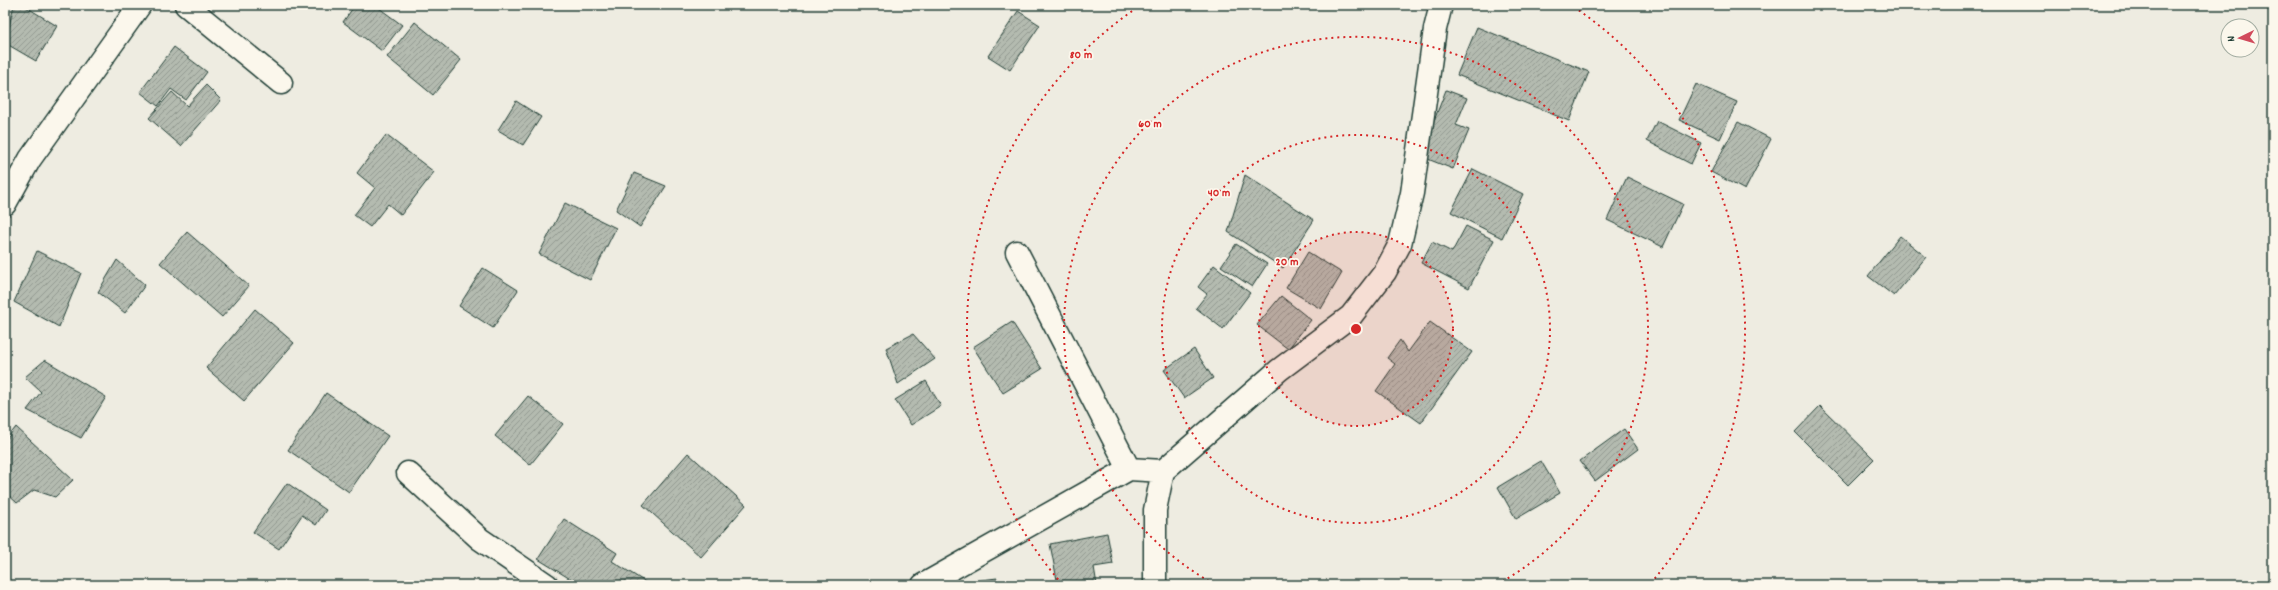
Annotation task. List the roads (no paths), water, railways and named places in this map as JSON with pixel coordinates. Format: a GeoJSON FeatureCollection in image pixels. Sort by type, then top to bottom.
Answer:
{"type":"FeatureCollection","features":[{"type":"Feature","properties":{"kind":"street"},"geometry":{"type":"LineString","coordinates":[[5,204],[30,159],[140,5]]}},
{"type":"Feature","properties":{"kind":"street"},"geometry":{"type":"LineString","coordinates":[[186,5],[281,83]]}},
{"type":"Feature","properties":{"kind":"street"},"geometry":{"type":"LineString","coordinates":[[1155,585],[1155,510],[1163,471],[1279,370],[1351,316],[1386,272],[1400,244],[1412,193],[1436,29],[1441,5]]}},
{"type":"Feature","properties":{"kind":"street"},"geometry":{"type":"LineString","coordinates":[[1017,252],[1129,469]]}},
{"type":"Feature","properties":{"kind":"street"},"geometry":{"type":"LineString","coordinates":[[923,585],[1129,469],[1163,471]]}},
{"type":"Feature","properties":{"kind":"street"},"geometry":{"type":"LineString","coordinates":[[408,473],[480,539],[547,585]]}}]}
